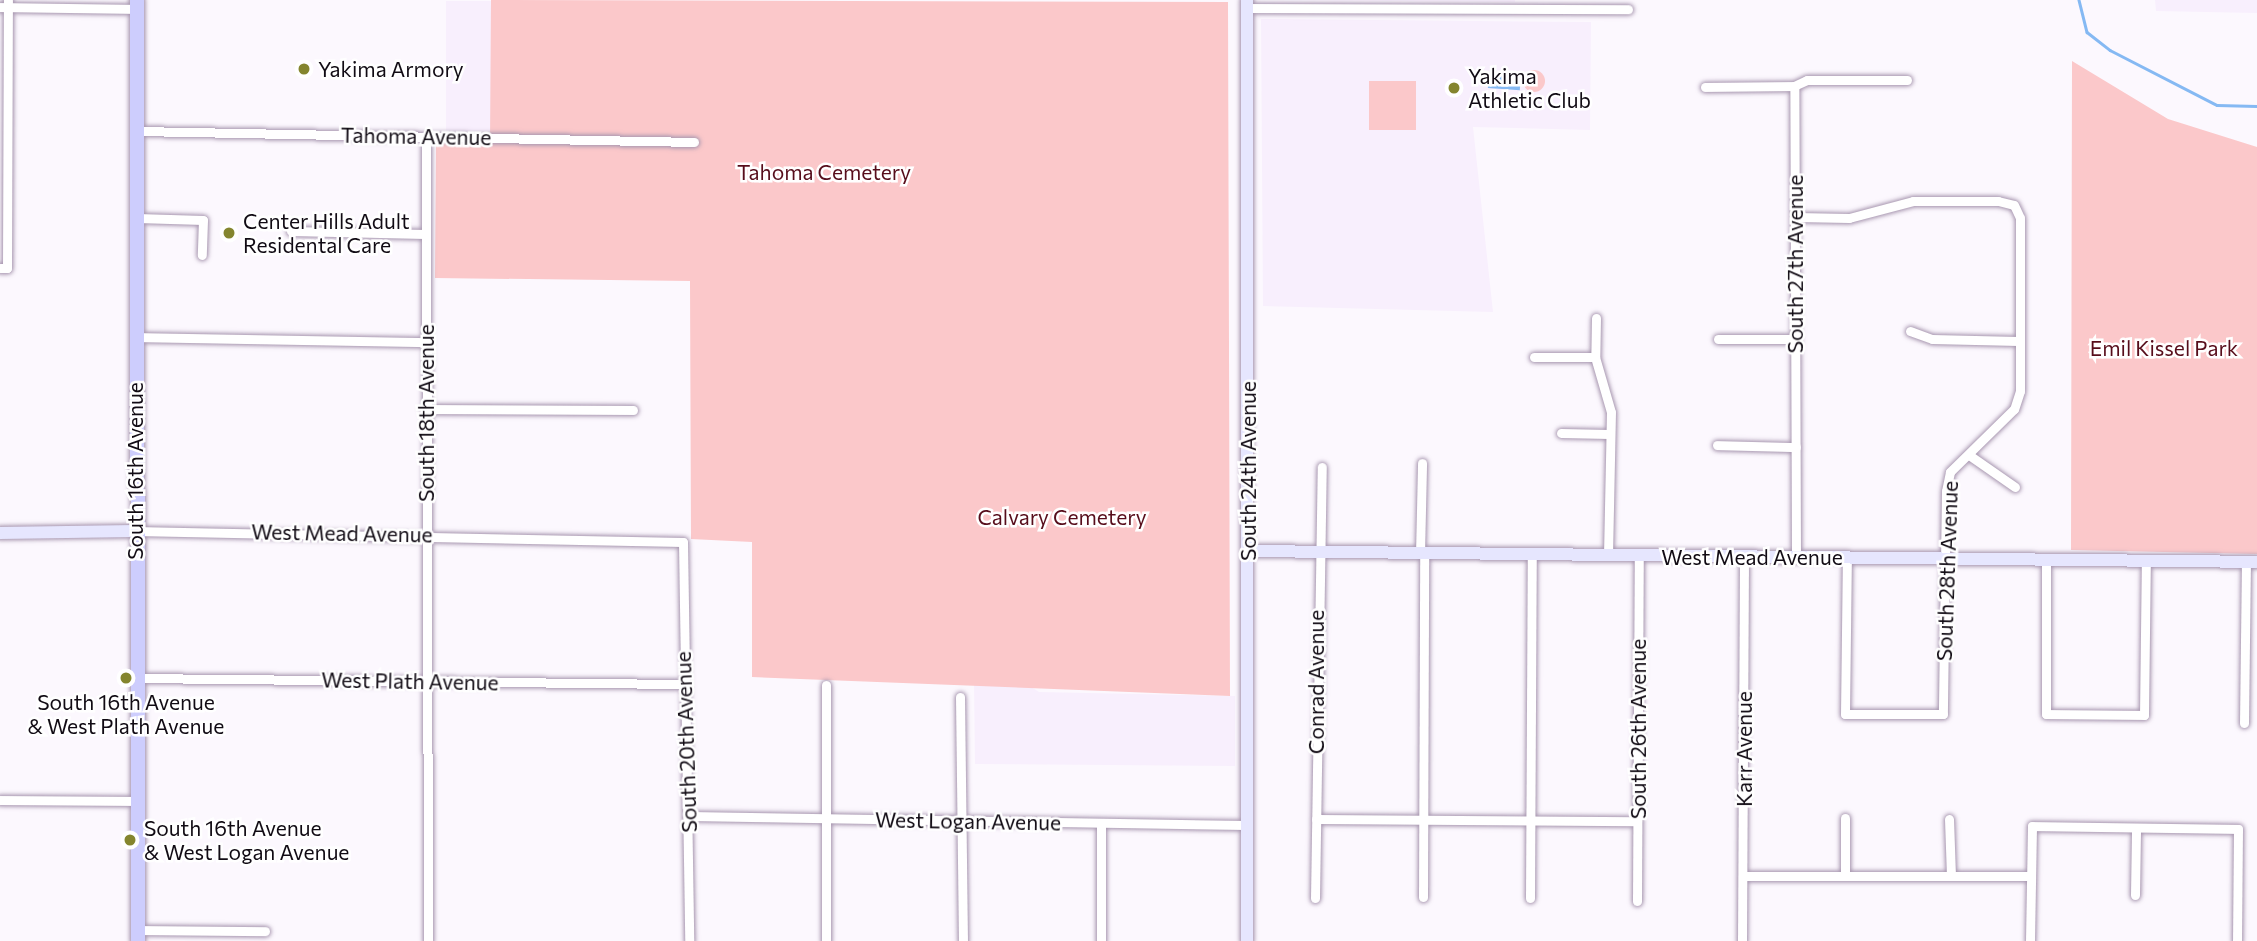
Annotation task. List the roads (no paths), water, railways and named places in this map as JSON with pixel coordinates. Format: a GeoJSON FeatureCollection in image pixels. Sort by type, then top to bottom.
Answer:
{"type":"FeatureCollection","features":[{"type":"Feature","properties":{"kind":"main road","name":"South 16th Avenue"},"geometry":{"type":"LineString","coordinates":[[137,4],[134,530],[138,935]]}},
{"type":"Feature","properties":{"kind":"street"},"geometry":{"type":"LineString","coordinates":[[3,268],[5,5],[137,4]]}},
{"type":"Feature","properties":{"kind":"street"},"geometry":{"type":"LineString","coordinates":[[1247,4],[1628,9]]}},
{"type":"Feature","properties":{"kind":"street","name":"South 24th Avenue"},"geometry":{"type":"LineString","coordinates":[[1247,4],[1247,941]]}},
{"type":"Feature","properties":{"kind":"street"},"geometry":{"type":"LineString","coordinates":[[1705,87],[1794,86],[1807,80],[1907,80]]}},
{"type":"Feature","properties":{"kind":"street","name":"South 27th Avenue"},"geometry":{"type":"LineString","coordinates":[[1794,86],[1796,557]]}},
{"type":"Feature","properties":{"kind":"street","name":"Tahoma Avenue"},"geometry":{"type":"LineString","coordinates":[[138,131],[694,142]]}},
{"type":"Feature","properties":{"kind":"street","name":"South 18th Avenue"},"geometry":{"type":"LineString","coordinates":[[426,137],[428,941]]}},
{"type":"Feature","properties":{"kind":"street","name":"South 28th Avenue"},"geometry":{"type":"LineString","coordinates":[[1796,217],[1849,218],[1913,201],[2014,205],[2020,391],[2014,409],[1950,472],[1945,491],[1943,714],[1845,714],[1847,558]]}},
{"type":"Feature","properties":{"kind":"street"},"geometry":{"type":"LineString","coordinates":[[137,218],[203,220],[202,255]]}},
{"type":"Feature","properties":{"kind":"street"},"geometry":{"type":"LineString","coordinates":[[292,231],[425,234]]}},
{"type":"Feature","properties":{"kind":"street"},"geometry":{"type":"LineString","coordinates":[[1596,318],[1595,357],[1611,412],[1608,555]]}},
{"type":"Feature","properties":{"kind":"street"},"geometry":{"type":"LineString","coordinates":[[1910,331],[1932,339],[2018,341]]}},
{"type":"Feature","properties":{"kind":"street"},"geometry":{"type":"LineString","coordinates":[[136,337],[426,342]]}},
{"type":"Feature","properties":{"kind":"street"},"geometry":{"type":"LineString","coordinates":[[1718,339],[1796,339]]}},
{"type":"Feature","properties":{"kind":"street"},"geometry":{"type":"LineString","coordinates":[[1534,357],[1595,357]]}},
{"type":"Feature","properties":{"kind":"street"},"geometry":{"type":"LineString","coordinates":[[425,409],[633,410]]}},
{"type":"Feature","properties":{"kind":"street"},"geometry":{"type":"LineString","coordinates":[[1561,433],[1609,434]]}},
{"type":"Feature","properties":{"kind":"street"},"geometry":{"type":"LineString","coordinates":[[1717,445],[1796,447]]}},
{"type":"Feature","properties":{"kind":"street"},"geometry":{"type":"LineString","coordinates":[[1969,455],[2015,487]]}},
{"type":"Feature","properties":{"kind":"street"},"geometry":{"type":"LineString","coordinates":[[1422,463],[1423,897]]}},
{"type":"Feature","properties":{"kind":"street","name":"Conrad Avenue"},"geometry":{"type":"LineString","coordinates":[[1315,898],[1318,553],[1322,467]]}},
{"type":"Feature","properties":{"kind":"street","name":"West Mead Avenue"},"geometry":{"type":"LineString","coordinates":[[0,533],[134,530],[426,533],[527,542],[683,542]]}},
{"type":"Feature","properties":{"kind":"street","name":"South 20th Avenue"},"geometry":{"type":"LineString","coordinates":[[683,542],[689,941]]}},
{"type":"Feature","properties":{"kind":"street","name":"West Mead Avenue"},"geometry":{"type":"LineString","coordinates":[[1248,551],[2252,562]]}},
{"type":"Feature","properties":{"kind":"street"},"geometry":{"type":"LineString","coordinates":[[1530,898],[1532,555]]}},
{"type":"Feature","properties":{"kind":"street","name":"South 26th Avenue"},"geometry":{"type":"LineString","coordinates":[[1637,901],[1639,556]]}},
{"type":"Feature","properties":{"kind":"street","name":"Karr Avenue"},"geometry":{"type":"LineString","coordinates":[[1742,941],[1744,557]]}},
{"type":"Feature","properties":{"kind":"street"},"geometry":{"type":"LineString","coordinates":[[2046,559],[2046,714],[2144,715],[2146,560]]}},
{"type":"Feature","properties":{"kind":"street"},"geometry":{"type":"LineString","coordinates":[[2244,723],[2252,562]]}},
{"type":"Feature","properties":{"kind":"street","name":"West Plath Avenue"},"geometry":{"type":"LineString","coordinates":[[136,678],[684,684]]}},
{"type":"Feature","properties":{"kind":"street"},"geometry":{"type":"LineString","coordinates":[[826,685],[826,941]]}},
{"type":"Feature","properties":{"kind":"street"},"geometry":{"type":"LineString","coordinates":[[960,697],[963,941]]}},
{"type":"Feature","properties":{"kind":"street"},"geometry":{"type":"LineString","coordinates":[[0,800],[136,802]]}},
{"type":"Feature","properties":{"kind":"street","name":"West Logan Avenue"},"geometry":{"type":"LineString","coordinates":[[689,816],[1246,825]]}},
{"type":"Feature","properties":{"kind":"street"},"geometry":{"type":"LineString","coordinates":[[1316,818],[1637,821]]}},
{"type":"Feature","properties":{"kind":"street"},"geometry":{"type":"LineString","coordinates":[[1845,818],[1845,874]]}},
{"type":"Feature","properties":{"kind":"street"},"geometry":{"type":"LineString","coordinates":[[1949,819],[1951,875]]}},
{"type":"Feature","properties":{"kind":"street"},"geometry":{"type":"LineString","coordinates":[[1101,824],[1101,941]]}},
{"type":"Feature","properties":{"kind":"street"},"geometry":{"type":"LineString","coordinates":[[2031,941],[2032,826],[2238,829],[2237,941]]}},
{"type":"Feature","properties":{"kind":"street"},"geometry":{"type":"LineString","coordinates":[[2135,895],[2136,828]]}},
{"type":"Feature","properties":{"kind":"street"},"geometry":{"type":"LineString","coordinates":[[1744,876],[2031,876]]}},
{"type":"Feature","properties":{"kind":"street"},"geometry":{"type":"LineString","coordinates":[[138,935],[265,931]]}},
{"type":"Feature","properties":{"kind":"water"},"geometry":{"type":"Polygon","coordinates":[[[1489,72],[1521,74],[1520,90],[1488,88],[1489,72]]]}},
{"type":"Feature","properties":{"kind":"waterway"},"geometry":{"type":"LineString","coordinates":[[2079,0],[2087,32],[2110,50],[2217,105],[2257,106]]}},
{"type":"Feature","properties":{"kind":"place","name":"Yakima Armory"},"geometry":{"type":"Point","coordinates":[304,69]}},
{"type":"Feature","properties":{"kind":"place","name":"Yakima Athletic Club"},"geometry":{"type":"Point","coordinates":[1454,88]}},
{"type":"Feature","properties":{"kind":"place","name":"Center Hills Adult Residental Care"},"geometry":{"type":"Point","coordinates":[229,233]}},
{"type":"Feature","properties":{"kind":"place","name":"South 16th Avenue & West Plath Avenue"},"geometry":{"type":"Point","coordinates":[126,678]}},
{"type":"Feature","properties":{"kind":"place","name":"South 16th Avenue & West Logan Avenue"},"geometry":{"type":"Point","coordinates":[130,840]}},
{"type":"Feature","properties":{"kind":"park label","name":"Tahoma Cemetery"},"geometry":{"type":"Point","coordinates":[824,172]}},
{"type":"Feature","properties":{"kind":"park label","name":"Emil Kissel Park"},"geometry":{"type":"Point","coordinates":[2164,348]}},
{"type":"Feature","properties":{"kind":"park label","name":"Calvary Cemetery"},"geometry":{"type":"Point","coordinates":[1062,517]}}]}
